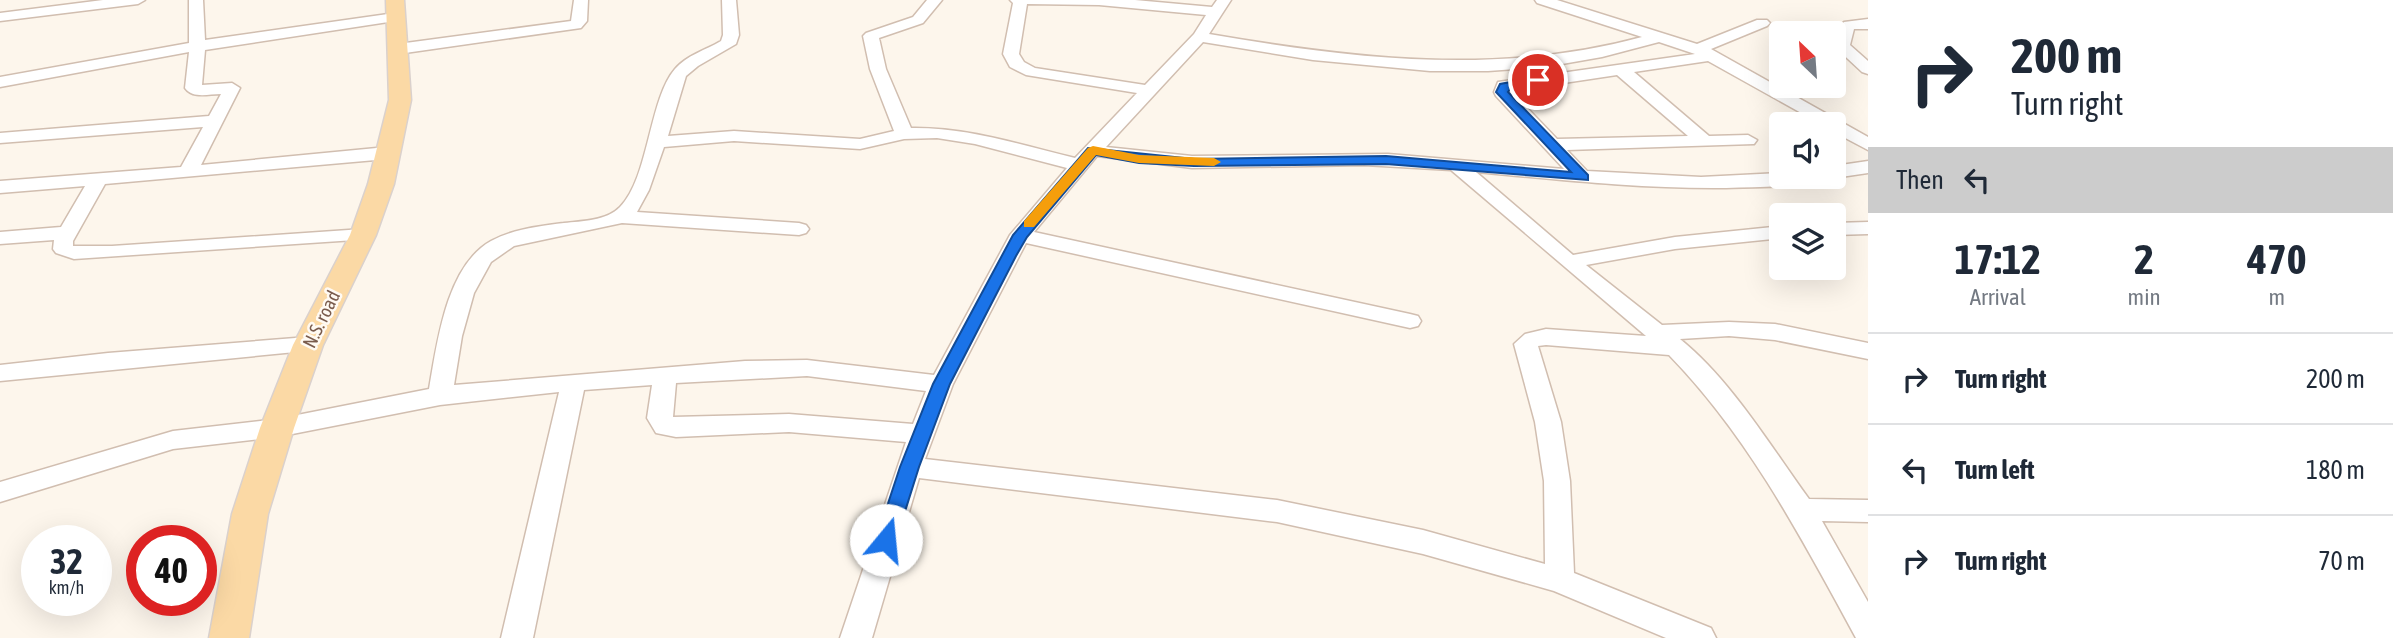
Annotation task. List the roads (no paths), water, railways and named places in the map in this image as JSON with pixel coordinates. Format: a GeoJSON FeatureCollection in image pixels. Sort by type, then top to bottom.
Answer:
{"type":"FeatureCollection","features":[{"type":"Feature","properties":{"kind":"main road","name":"N.S. road"},"geometry":{"type":"LineString","coordinates":[[229,638],[250,514],[277,428],[308,345],[363,235],[381,184],[400,100],[395,8]]}},
{"type":"Feature","properties":{"kind":"street"},"geometry":{"type":"LineString","coordinates":[[0,17],[138,0]]}},
{"type":"Feature","properties":{"kind":"street"},"geometry":{"type":"LineString","coordinates":[[188,172],[232,88],[195,90],[196,0]]}},
{"type":"Feature","properties":{"kind":"street"},"geometry":{"type":"LineString","coordinates":[[398,49],[565,28],[576,25],[580,20],[581,0]]}},
{"type":"Feature","properties":{"kind":"street"},"geometry":{"type":"LineString","coordinates":[[440,396],[460,301],[473,271],[485,254],[499,245],[525,236],[599,224],[619,217],[630,208],[657,142],[675,82],[682,71],[695,61],[728,44],[731,35],[729,0]]}},
{"type":"Feature","properties":{"kind":"street"},"geometry":{"type":"LineString","coordinates":[[904,134],[876,59],[871,36],[918,20],[935,0]]}},
{"type":"Feature","properties":{"kind":"street"},"geometry":{"type":"LineString","coordinates":[[1148,90],[1032,72],[1020,67],[1013,61],[1011,54],[1019,0],[1220,6]]}},
{"type":"Feature","properties":{"kind":"street"},"geometry":{"type":"LineString","coordinates":[[1542,0],[1658,37],[1709,49]]}},
{"type":"Feature","properties":{"kind":"street"},"geometry":{"type":"LineString","coordinates":[[1586,0],[1709,49],[1814,112]]}},
{"type":"Feature","properties":{"kind":"street"},"geometry":{"type":"LineString","coordinates":[[856,638],[909,467],[942,384],[1020,235],[1086,158],[1199,37],[1220,6]]}},
{"type":"Feature","properties":{"kind":"street"},"geometry":{"type":"LineString","coordinates":[[0,82],[395,8]]}},
{"type":"Feature","properties":{"kind":"street"},"geometry":{"type":"LineString","coordinates":[[1583,177],[1502,89],[1510,84],[1619,69],[1709,49],[1762,23]]}},
{"type":"Feature","properties":{"kind":"street"},"geometry":{"type":"LineString","coordinates":[[1868,24],[1849,25],[1843,34],[1842,46],[1868,69]]}},
{"type":"Feature","properties":{"kind":"street"},"geometry":{"type":"LineString","coordinates":[[1199,37],[1356,61],[1471,66],[1584,55],[1626,48],[1658,37]]}},
{"type":"Feature","properties":{"kind":"street"},"geometry":{"type":"LineString","coordinates":[[1619,69],[1705,141]]}},
{"type":"Feature","properties":{"kind":"street"},"geometry":{"type":"LineString","coordinates":[[0,138],[215,121]]}},
{"type":"Feature","properties":{"kind":"street"},"geometry":{"type":"LineString","coordinates":[[1846,131],[1868,145]]}},
{"type":"Feature","properties":{"kind":"street"},"geometry":{"type":"LineString","coordinates":[[657,142],[734,136],[860,144],[904,134],[936,133],[1086,158],[1194,163],[1386,160],[1583,177],[1729,182],[1769,179]]}},
{"type":"Feature","properties":{"kind":"street"},"geometry":{"type":"LineString","coordinates":[[1554,145],[1748,140]]}},
{"type":"Feature","properties":{"kind":"street"},"geometry":{"type":"LineString","coordinates":[[0,187],[387,153]]}},
{"type":"Feature","properties":{"kind":"street"},"geometry":{"type":"LineString","coordinates":[[1456,165],[1569,262],[1666,340],[1738,419],[1801,510],[1868,631]]}},
{"type":"Feature","properties":{"kind":"street"},"geometry":{"type":"LineString","coordinates":[[1846,170],[1868,167]]}},
{"type":"Feature","properties":{"kind":"street"},"geometry":{"type":"LineString","coordinates":[[99,178],[63,241],[63,249],[74,253],[363,235]]}},
{"type":"Feature","properties":{"kind":"street"},"geometry":{"type":"LineString","coordinates":[[619,217],[799,229]]}},
{"type":"Feature","properties":{"kind":"street"},"geometry":{"type":"LineString","coordinates":[[1846,229],[1868,228]]}},
{"type":"Feature","properties":{"kind":"street"},"geometry":{"type":"LineString","coordinates":[[0,238],[69,232]]}},
{"type":"Feature","properties":{"kind":"street"},"geometry":{"type":"LineString","coordinates":[[1569,262],[1689,239],[1769,233]]}},
{"type":"Feature","properties":{"kind":"street"},"geometry":{"type":"LineString","coordinates":[[1020,235],[1410,321]]}},
{"type":"Feature","properties":{"kind":"street"},"geometry":{"type":"LineString","coordinates":[[1560,580],[1557,481],[1548,422],[1526,344],[1533,339],[1546,337],[1666,340],[1729,330],[1774,332],[1868,351]]}},
{"type":"Feature","properties":{"kind":"street"},"geometry":{"type":"LineString","coordinates":[[0,373],[108,361],[308,345]]}},
{"type":"Feature","properties":{"kind":"street"},"geometry":{"type":"LineString","coordinates":[[0,492],[173,440],[277,428],[489,389],[745,369],[807,368],[942,384]]}},
{"type":"Feature","properties":{"kind":"street"},"geometry":{"type":"LineString","coordinates":[[665,375],[660,418],[666,426],[676,428],[789,423],[922,434]]}},
{"type":"Feature","properties":{"kind":"street"},"geometry":{"type":"LineString","coordinates":[[517,638],[573,383]]}},
{"type":"Feature","properties":{"kind":"street"},"geometry":{"type":"LineString","coordinates":[[909,467],[1277,511],[1423,542],[1560,580],[1700,638]]}},
{"type":"Feature","properties":{"kind":"street"},"geometry":{"type":"LineString","coordinates":[[1801,510],[1868,511]]}}]}
